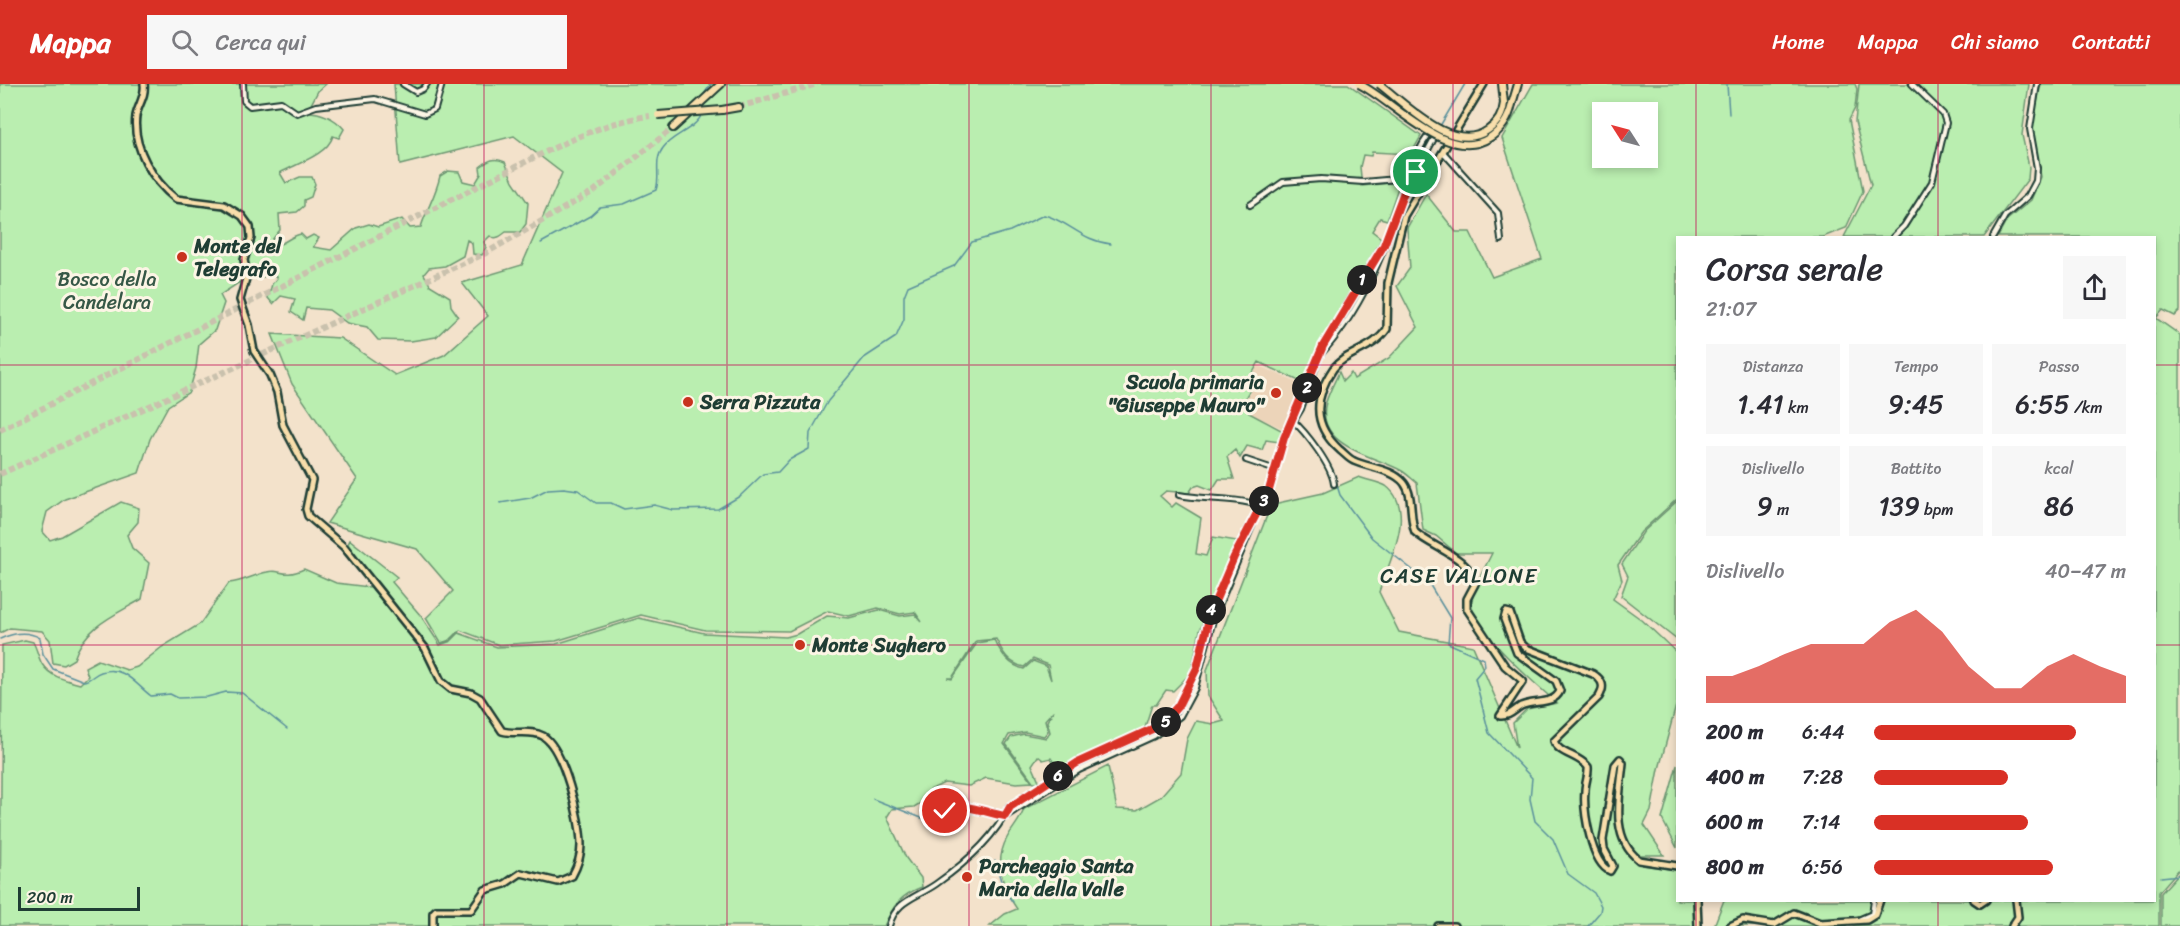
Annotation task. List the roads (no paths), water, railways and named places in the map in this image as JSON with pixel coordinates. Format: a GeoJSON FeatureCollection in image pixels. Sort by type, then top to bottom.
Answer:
{"type":"FeatureCollection","features":[{"type":"Feature","properties":{"kind":"highway"},"geometry":{"type":"LineString","coordinates":[[673,128],[721,84]]}},
{"type":"Feature","properties":{"kind":"highway"},"geometry":{"type":"LineString","coordinates":[[1359,84],[1385,99],[1438,137],[1456,145],[1475,144],[1494,135],[1506,121],[1518,84]]}},
{"type":"Feature","properties":{"kind":"highway"},"geometry":{"type":"LineString","coordinates":[[1379,84],[1445,133],[1465,138],[1482,134],[1498,120],[1504,103],[1502,84]]}},
{"type":"Feature","properties":{"kind":"highway"},"geometry":{"type":"LineString","coordinates":[[1512,104],[1513,84]]}},
{"type":"Feature","properties":{"kind":"highway"},"geometry":{"type":"LineString","coordinates":[[650,116],[739,107]]}},
{"type":"Feature","properties":{"kind":"main road"},"geometry":{"type":"LineString","coordinates":[[144,84],[144,92],[136,118],[139,142],[146,164],[177,199],[221,204],[239,213],[250,227],[251,238],[245,257],[247,275],[240,300],[249,325],[254,351],[270,375],[277,392],[283,425],[312,480],[306,509],[308,516],[347,551],[425,648],[444,684],[453,690],[477,696],[502,730],[543,736],[551,742],[561,759],[571,792],[581,842],[579,860],[572,876],[558,882],[521,873],[505,884],[488,888],[471,910],[436,910],[433,914],[433,926]]}},
{"type":"Feature","properties":{"kind":"main road"},"geometry":{"type":"LineString","coordinates":[[1484,84],[1407,209],[1389,280],[1387,329],[1370,346],[1335,367],[1319,403],[1324,434],[1352,460],[1371,465],[1403,482],[1408,494],[1415,532],[1447,552],[1473,576],[1475,584],[1467,599],[1467,609],[1505,666],[1523,681],[1500,716],[1506,716],[1524,705],[1554,699],[1560,689],[1556,681],[1516,653],[1504,619],[1506,612],[1510,613],[1524,647],[1593,675],[1601,681],[1603,688],[1599,697],[1578,719],[1558,734],[1554,741],[1558,748],[1578,758],[1588,767],[1585,797],[1592,847],[1604,868],[1610,871],[1613,866],[1604,849],[1603,840],[1615,765],[1620,759],[1623,764],[1619,826],[1625,842],[1639,860],[1676,866]]}},
{"type":"Feature","properties":{"kind":"main road"},"geometry":{"type":"LineString","coordinates":[[1697,902],[1698,926]]}},
{"type":"Feature","properties":{"kind":"main road"},"geometry":{"type":"LineString","coordinates":[[1731,926],[1740,920],[1774,925],[1794,913],[1820,923],[1873,918],[1879,902]]}},
{"type":"Feature","properties":{"kind":"main road"},"geometry":{"type":"LineString","coordinates":[[2012,926],[2018,917],[2016,902]]}},
{"type":"Feature","properties":{"kind":"main road"},"geometry":{"type":"LineString","coordinates":[[1438,926],[1454,926]]}},
{"type":"Feature","properties":{"kind":"street"},"geometry":{"type":"LineString","coordinates":[[243,84],[244,98],[248,105],[281,102],[297,113],[316,106],[378,99],[425,114],[435,109],[442,84]]}},
{"type":"Feature","properties":{"kind":"street"},"geometry":{"type":"LineString","coordinates":[[403,84],[416,92],[427,84]]}},
{"type":"Feature","properties":{"kind":"street"},"geometry":{"type":"LineString","coordinates":[[1894,236],[1904,226],[1932,182],[1946,123],[1943,114],[1912,84]]}},
{"type":"Feature","properties":{"kind":"street"},"geometry":{"type":"LineString","coordinates":[[1993,236],[2005,216],[2028,196],[2035,183],[2037,168],[2030,129],[2036,84]]}},
{"type":"Feature","properties":{"kind":"street"},"geometry":{"type":"LineString","coordinates":[[1436,132],[1450,140]]}},
{"type":"Feature","properties":{"kind":"street"},"geometry":{"type":"LineString","coordinates":[[1319,356],[1344,328],[1373,274],[1408,178],[1427,136],[1436,132]]}},
{"type":"Feature","properties":{"kind":"street"},"geometry":{"type":"LineString","coordinates":[[1404,192],[1436,132]]}},
{"type":"Feature","properties":{"kind":"street"},"geometry":{"type":"LineString","coordinates":[[1442,154],[1498,213],[1500,240]]}},
{"type":"Feature","properties":{"kind":"street"},"geometry":{"type":"LineString","coordinates":[[1250,205],[1283,182],[1321,179],[1363,182],[1408,178]]}},
{"type":"Feature","properties":{"kind":"street"},"geometry":{"type":"LineString","coordinates":[[1399,207],[1407,209]]}},
{"type":"Feature","properties":{"kind":"street"},"geometry":{"type":"LineString","coordinates":[[1396,214],[1404,216]]}},
{"type":"Feature","properties":{"kind":"street"},"geometry":{"type":"LineString","coordinates":[[889,926],[892,915],[901,904],[939,881],[979,848],[1010,807],[1070,767],[1165,723],[1190,686],[1197,668],[1211,611],[1234,557],[1261,506],[1276,470],[1288,431],[1319,356],[1384,245]]}},
{"type":"Feature","properties":{"kind":"street"},"geometry":{"type":"LineString","coordinates":[[1293,421],[1323,460],[1334,483]]}},
{"type":"Feature","properties":{"kind":"street"},"geometry":{"type":"LineString","coordinates":[[1246,460],[1276,470]]}},
{"type":"Feature","properties":{"kind":"street"},"geometry":{"type":"LineString","coordinates":[[1179,495],[1243,500],[1261,506]]}},
{"type":"Feature","properties":{"kind":"street"},"geometry":{"type":"LineString","coordinates":[[945,811],[958,806],[1005,816],[1079,770],[1169,727],[1183,712],[1195,688],[1213,620],[1253,521]]}},
{"type":"Feature","properties":{"kind":"street"},"geometry":{"type":"LineString","coordinates":[[1190,686],[1195,688]]}},
{"type":"Feature","properties":{"kind":"street"},"geometry":{"type":"LineString","coordinates":[[1858,920],[1872,914],[1874,902]]}},
{"type":"Feature","properties":{"kind":"waterway"},"geometry":{"type":"LineString","coordinates":[[702,97],[711,84]]}},
{"type":"Feature","properties":{"kind":"waterway"},"geometry":{"type":"LineString","coordinates":[[1440,126],[1465,84]]}},
{"type":"Feature","properties":{"kind":"waterway"},"geometry":{"type":"LineString","coordinates":[[1727,84],[1729,114]]}},
{"type":"Feature","properties":{"kind":"waterway"},"geometry":{"type":"LineString","coordinates":[[541,243],[590,216],[600,207],[624,204],[656,190],[658,158],[663,148],[694,124],[702,114]]}},
{"type":"Feature","properties":{"kind":"waterway"},"geometry":{"type":"LineString","coordinates":[[1414,171],[1433,135]]}},
{"type":"Feature","properties":{"kind":"waterway"},"geometry":{"type":"LineString","coordinates":[[500,503],[530,498],[548,489],[564,488],[578,490],[596,503],[611,503],[624,509],[654,505],[673,510],[718,509],[740,496],[763,474],[778,472],[789,460],[809,449],[810,433],[828,401],[864,358],[896,337],[904,319],[904,296],[908,286],[954,266],[972,242],[1010,231],[1044,215],[1092,239],[1111,244]]}},
{"type":"Feature","properties":{"kind":"waterway"},"geometry":{"type":"LineString","coordinates":[[1339,328],[1375,262]]}},
{"type":"Feature","properties":{"kind":"waterway"},"geometry":{"type":"LineString","coordinates":[[1335,479],[1340,495],[1372,538],[1428,582],[1450,618],[1448,643],[1484,659],[1485,666],[1475,678],[1489,733],[1532,778],[1530,799],[1535,821],[1553,839],[1568,874],[1594,893],[1601,906],[1600,912],[1588,926]]}},
{"type":"Feature","properties":{"kind":"waterway"},"geometry":{"type":"LineString","coordinates":[[1210,621],[1239,550]]}},
{"type":"Feature","properties":{"kind":"waterway"},"geometry":{"type":"LineString","coordinates":[[1204,647],[1207,631]]}},
{"type":"Feature","properties":{"kind":"waterway"},"geometry":{"type":"LineString","coordinates":[[0,639],[10,635],[31,634],[40,638],[43,654],[53,669],[84,681],[101,672],[116,671],[129,677],[151,696],[170,694],[178,698],[207,697],[226,692],[242,693],[287,729]]}},
{"type":"Feature","properties":{"kind":"waterway"},"geometry":{"type":"LineString","coordinates":[[1188,698],[1190,693]]}},
{"type":"Feature","properties":{"kind":"waterway"},"geometry":{"type":"LineString","coordinates":[[1137,742],[1157,732]]}},
{"type":"Feature","properties":{"kind":"waterway"},"geometry":{"type":"LineString","coordinates":[[1015,807],[1082,766],[1102,757]]}},
{"type":"Feature","properties":{"kind":"waterway"},"geometry":{"type":"LineString","coordinates":[[873,799],[924,819],[944,812]]}},
{"type":"Feature","properties":{"kind":"waterway"},"geometry":{"type":"LineString","coordinates":[[995,861],[1004,891],[1013,902]]}},
{"type":"Feature","properties":{"kind":"waterway"},"geometry":{"type":"LineString","coordinates":[[922,894],[951,875]]}},
{"type":"Feature","properties":{"kind":"waterway"},"geometry":{"type":"LineString","coordinates":[[2161,877],[2180,875]]}},
{"type":"Feature","properties":{"kind":"waterway"},"geometry":{"type":"LineString","coordinates":[[902,907],[910,901]]}},
{"type":"Feature","properties":{"kind":"waterway"},"geometry":{"type":"LineString","coordinates":[[892,926],[895,915]]}},
{"type":"Feature","properties":{"kind":"tunnel"},"geometry":{"type":"LineString","coordinates":[[739,107],[817,84]]}},
{"type":"Feature","properties":{"kind":"tunnel"},"geometry":{"type":"LineString","coordinates":[[0,430],[533,158],[604,127],[650,116]]}},
{"type":"Feature","properties":{"kind":"tunnel"},"geometry":{"type":"LineString","coordinates":[[0,474],[486,253],[594,191],[673,128]]}},
{"type":"Feature","properties":{"kind":"place","name":"Monte del Telegrafo"},"geometry":{"type":"Point","coordinates":[182,257]}},
{"type":"Feature","properties":{"kind":"place","name":"Scuola primaria \"Giuseppe Mauro\""},"geometry":{"type":"Point","coordinates":[1276,393]}},
{"type":"Feature","properties":{"kind":"place","name":"Serra Pizzuta"},"geometry":{"type":"Point","coordinates":[688,402]}},
{"type":"Feature","properties":{"kind":"place","name":"Monte Sughero"},"geometry":{"type":"Point","coordinates":[800,645]}},
{"type":"Feature","properties":{"kind":"place","name":"Parcheggio Santa Maria della Valle"},"geometry":{"type":"Point","coordinates":[967,877]}},
{"type":"Feature","properties":{"kind":"district","name":"CASE VALLONE"},"geometry":{"type":"Point","coordinates":[1459,576]}},
{"type":"Feature","properties":{"kind":"park label","name":"Bosco della Candelara"},"geometry":{"type":"Point","coordinates":[107,290]}}]}
